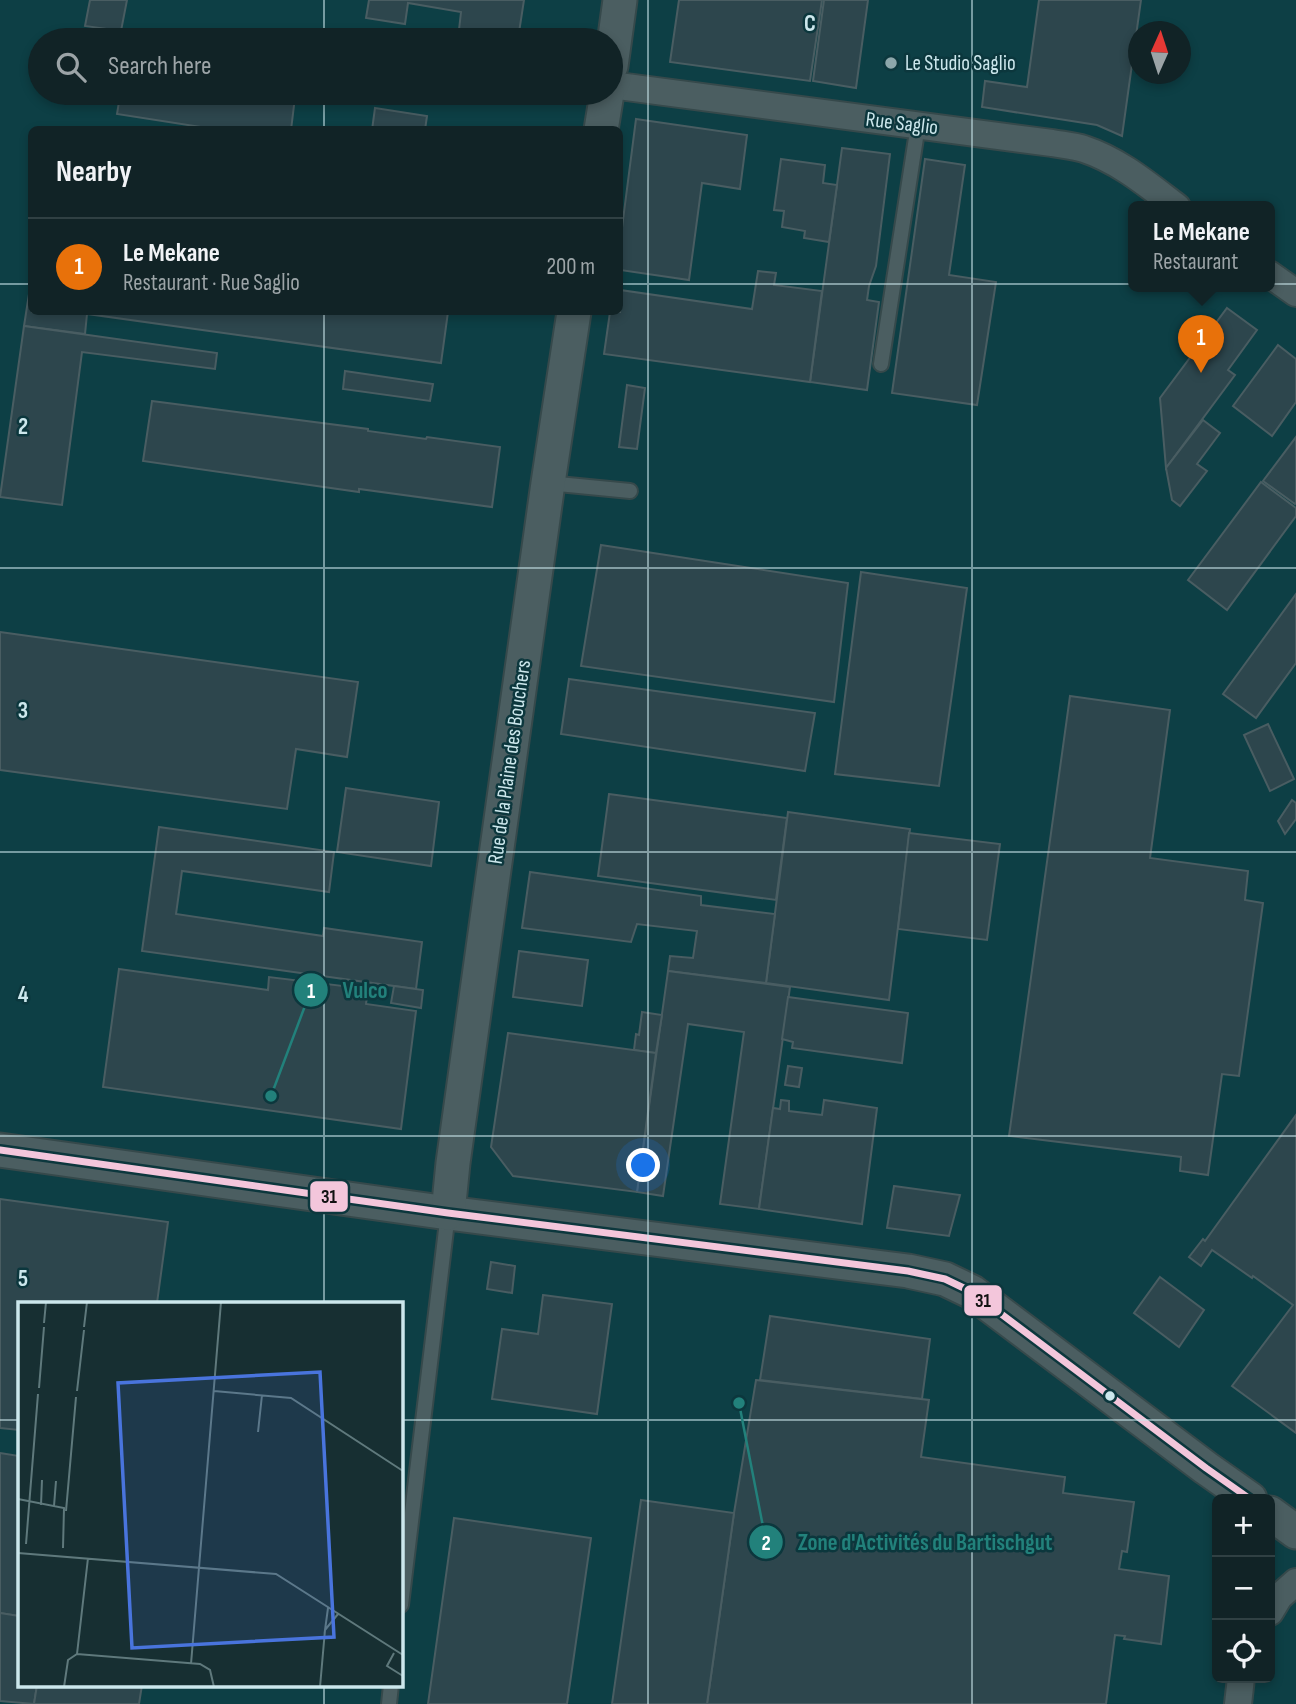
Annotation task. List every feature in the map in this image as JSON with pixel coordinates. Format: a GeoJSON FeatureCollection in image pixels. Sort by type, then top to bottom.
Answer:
{"type":"FeatureCollection","features":[{"type":"Feature","properties":{"kind":"street"},"geometry":{"type":"LineString","coordinates":[[616,28],[620,0]]}},
{"type":"Feature","properties":{"kind":"street","name":"Rue Saglio"},"geometry":{"type":"LineString","coordinates":[[623,87],[1083,149],[1131,172],[1169,201]]}},
{"type":"Feature","properties":{"kind":"street"},"geometry":{"type":"LineString","coordinates":[[602,126],[605,105]]}},
{"type":"Feature","properties":{"kind":"street"},"geometry":{"type":"LineString","coordinates":[[1275,278],[1296,293]]}},
{"type":"Feature","properties":{"kind":"street","name":"Rue de la Plaine des Bouchers"},"geometry":{"type":"LineString","coordinates":[[448,1213],[574,315]]}},
{"type":"Feature","properties":{"kind":"street"},"geometry":{"type":"LineString","coordinates":[[0,1150],[448,1213],[908,1271],[945,1279],[972,1292],[1244,1494]]}},
{"type":"Feature","properties":{"kind":"street"},"geometry":{"type":"LineString","coordinates":[[1275,1517],[1296,1532]]}},
{"type":"Feature","properties":{"kind":"street"},"geometry":{"type":"LineString","coordinates":[[1275,1604],[1296,1582]]}},
{"type":"Feature","properties":{"kind":"street"},"geometry":{"type":"LineString","coordinates":[[1238,1704],[1240,1683]]}},
{"type":"Feature","properties":{"kind":"lane"},"geometry":{"type":"LineString","coordinates":[[881,364],[918,125]]}},
{"type":"Feature","properties":{"kind":"lane"},"geometry":{"type":"LineString","coordinates":[[548,483],[630,491]]}},
{"type":"Feature","properties":{"kind":"lane"},"geometry":{"type":"LineString","coordinates":[[402,1597],[448,1213]]}},
{"type":"Feature","properties":{"kind":"lane"},"geometry":{"type":"LineString","coordinates":[[389,1704],[391,1686]]}},
{"type":"Feature","properties":{"kind":"shaded area"},"geometry":{"type":"Polygon","coordinates":[[[0,0],[1296,0],[1296,1704],[0,1704],[0,0]]]}},
{"type":"Feature","properties":{"kind":"building"},"geometry":{"type":"Polygon","coordinates":[[[90,0],[127,0],[122,28],[85,26],[90,0]]]}},
{"type":"Feature","properties":{"kind":"building"},"geometry":{"type":"Polygon","coordinates":[[[369,0],[524,0],[520,28],[459,28],[461,12],[408,3],[405,24],[366,18],[369,0]]]}},
{"type":"Feature","properties":{"kind":"building"},"geometry":{"type":"Polygon","coordinates":[[[679,0],[822,0],[810,81],[670,62],[679,0]]]}},
{"type":"Feature","properties":{"kind":"building"},"geometry":{"type":"Polygon","coordinates":[[[824,0],[868,0],[856,88],[813,81],[824,0]]]}},
{"type":"Feature","properties":{"kind":"building"},"geometry":{"type":"Polygon","coordinates":[[[1039,0],[1141,0],[1138,21],[1128,21],[1129,84],[1122,136],[1097,125],[982,107],[985,81],[1027,87],[1039,0]]]}},
{"type":"Feature","properties":{"kind":"building"},"geometry":{"type":"Polygon","coordinates":[[[118,105],[294,105],[291,126],[194,126],[117,114],[118,105]]]}},
{"type":"Feature","properties":{"kind":"building"},"geometry":{"type":"Polygon","coordinates":[[[375,108],[427,116],[426,126],[373,126],[375,108]]]}},
{"type":"Feature","properties":{"kind":"building"},"geometry":{"type":"Polygon","coordinates":[[[636,119],[747,135],[740,189],[702,183],[689,280],[623,270],[623,220],[636,119]]]}},
{"type":"Feature","properties":{"kind":"building"},"geometry":{"type":"Polygon","coordinates":[[[842,148],[890,154],[876,266],[867,300],[879,302],[867,390],[810,382],[842,148]]]}},
{"type":"Feature","properties":{"kind":"building"},"geometry":{"type":"Polygon","coordinates":[[[781,159],[825,165],[823,183],[837,185],[829,242],[804,238],[805,231],[782,227],[784,211],[774,210],[781,159]]]}},
{"type":"Feature","properties":{"kind":"building"},"geometry":{"type":"Polygon","coordinates":[[[925,159],[965,165],[949,275],[996,282],[977,405],[892,393],[925,159]]]}},
{"type":"Feature","properties":{"kind":"building"},"geometry":{"type":"Polygon","coordinates":[[[758,271],[776,273],[774,285],[822,291],[810,382],[604,354],[610,315],[623,315],[623,290],[752,309],[758,271]]]}},
{"type":"Feature","properties":{"kind":"building"},"geometry":{"type":"Polygon","coordinates":[[[28,300],[28,315],[87,315],[85,334],[24,326],[28,300]]]}},
{"type":"Feature","properties":{"kind":"building"},"geometry":{"type":"Polygon","coordinates":[[[1227,308],[1257,330],[1228,370],[1235,375],[1166,468],[1160,398],[1227,308]]]}},
{"type":"Feature","properties":{"kind":"building"},"geometry":{"type":"Polygon","coordinates":[[[94,315],[448,315],[441,363],[94,315]]]}},
{"type":"Feature","properties":{"kind":"building"},"geometry":{"type":"Polygon","coordinates":[[[24,326],[217,353],[215,369],[82,352],[62,505],[0,497],[24,326]]]}},
{"type":"Feature","properties":{"kind":"building"},"geometry":{"type":"Polygon","coordinates":[[[1278,345],[1296,359],[1296,402],[1272,436],[1233,406],[1278,345]]]}},
{"type":"Feature","properties":{"kind":"building"},"geometry":{"type":"Polygon","coordinates":[[[345,371],[433,384],[430,401],[343,389],[345,371]]]}},
{"type":"Feature","properties":{"kind":"building"},"geometry":{"type":"Polygon","coordinates":[[[627,385],[645,388],[637,449],[619,447],[627,385]]]}},
{"type":"Feature","properties":{"kind":"building"},"geometry":{"type":"Polygon","coordinates":[[[152,401],[500,447],[492,507],[359,489],[359,492],[143,461],[152,401]]]}},
{"type":"Feature","properties":{"kind":"building"},"geometry":{"type":"Polygon","coordinates":[[[1203,420],[1220,433],[1197,464],[1207,471],[1180,506],[1172,500],[1166,468],[1203,420]]]}},
{"type":"Feature","properties":{"kind":"building"},"geometry":{"type":"Polygon","coordinates":[[[1296,437],[1296,502],[1295,504],[1263,481],[1296,437]]]}},
{"type":"Feature","properties":{"kind":"building"},"geometry":{"type":"Polygon","coordinates":[[[1261,482],[1296,508],[1296,516],[1227,610],[1188,580],[1261,482]]]}},
{"type":"Feature","properties":{"kind":"building"},"geometry":{"type":"Polygon","coordinates":[[[601,545],[848,583],[834,702],[581,666],[601,545]]]}},
{"type":"Feature","properties":{"kind":"building"},"geometry":{"type":"Polygon","coordinates":[[[861,572],[967,588],[939,786],[835,774],[861,572]]]}},
{"type":"Feature","properties":{"kind":"building"},"geometry":{"type":"Polygon","coordinates":[[[1296,594],[1296,663],[1256,718],[1223,694],[1296,594]]]}},
{"type":"Feature","properties":{"kind":"building"},"geometry":{"type":"Polygon","coordinates":[[[0,632],[358,682],[347,757],[296,749],[287,809],[0,770],[0,632]]]}},
{"type":"Feature","properties":{"kind":"building"},"geometry":{"type":"Polygon","coordinates":[[[569,679],[815,713],[805,771],[561,734],[569,679]]]}},
{"type":"Feature","properties":{"kind":"building"},"geometry":{"type":"Polygon","coordinates":[[[1070,696],[1170,710],[1150,858],[1248,871],[1245,900],[1263,903],[1239,1076],[1222,1074],[1208,1175],[1180,1171],[1181,1157],[1009,1136],[1070,696]]]}},
{"type":"Feature","properties":{"kind":"building"},"geometry":{"type":"Polygon","coordinates":[[[1268,724],[1294,779],[1270,791],[1244,735],[1268,724]]]}},
{"type":"Feature","properties":{"kind":"building"},"geometry":{"type":"Polygon","coordinates":[[[346,788],[439,802],[431,866],[337,852],[346,788]]]}},
{"type":"Feature","properties":{"kind":"building"},"geometry":{"type":"Polygon","coordinates":[[[609,794],[787,818],[776,900],[598,876],[609,794]]]}},
{"type":"Feature","properties":{"kind":"building"},"geometry":{"type":"Polygon","coordinates":[[[1292,800],[1296,803],[1296,819],[1285,834],[1278,821],[1292,800]]]}},
{"type":"Feature","properties":{"kind":"building"},"geometry":{"type":"Polygon","coordinates":[[[788,812],[910,829],[889,1000],[766,983],[788,812]]]}},
{"type":"Feature","properties":{"kind":"building"},"geometry":{"type":"Polygon","coordinates":[[[159,827],[334,852],[329,892],[182,871],[176,914],[323,936],[324,928],[422,942],[416,989],[142,951],[159,827]]]}},
{"type":"Feature","properties":{"kind":"building"},"geometry":{"type":"Polygon","coordinates":[[[909,833],[1000,844],[987,940],[898,929],[909,833]]]}},
{"type":"Feature","properties":{"kind":"building"},"geometry":{"type":"Polygon","coordinates":[[[530,872],[701,896],[701,905],[775,914],[766,983],[668,971],[670,956],[693,958],[697,931],[637,924],[631,942],[522,928],[530,872]]]}},
{"type":"Feature","properties":{"kind":"building"},"geometry":{"type":"Polygon","coordinates":[[[519,951],[588,960],[582,1006],[513,997],[519,951]]]}},
{"type":"Feature","properties":{"kind":"building"},"geometry":{"type":"Polygon","coordinates":[[[119,969],[268,990],[269,977],[368,989],[366,1004],[416,1011],[401,1129],[103,1087],[119,969]]]}},
{"type":"Feature","properties":{"kind":"building"},"geometry":{"type":"Polygon","coordinates":[[[668,971],[790,987],[759,1209],[720,1204],[744,1032],[688,1024],[663,1196],[637,1192],[668,971]]]}},
{"type":"Feature","properties":{"kind":"building"},"geometry":{"type":"Polygon","coordinates":[[[394,986],[423,990],[421,1008],[391,1003],[394,986]]]}},
{"type":"Feature","properties":{"kind":"building"},"geometry":{"type":"Polygon","coordinates":[[[788,997],[908,1013],[902,1063],[792,1048],[793,1042],[782,1039],[788,997]]]}},
{"type":"Feature","properties":{"kind":"building"},"geometry":{"type":"Polygon","coordinates":[[[642,1012],[662,1015],[656,1053],[634,1050],[642,1012]]]}},
{"type":"Feature","properties":{"kind":"building"},"geometry":{"type":"Polygon","coordinates":[[[508,1033],[656,1053],[637,1192],[513,1176],[491,1147],[508,1033]]]}},
{"type":"Feature","properties":{"kind":"building"},"geometry":{"type":"Polygon","coordinates":[[[788,1066],[802,1068],[799,1087],[785,1085],[788,1066]]]}},
{"type":"Feature","properties":{"kind":"building"},"geometry":{"type":"Polygon","coordinates":[[[781,1100],[789,1101],[789,1111],[822,1115],[824,1100],[877,1108],[862,1224],[759,1209],[773,1108],[780,1109],[781,1100]]]}},
{"type":"Feature","properties":{"kind":"building"},"geometry":{"type":"Polygon","coordinates":[[[1296,1115],[1296,1433],[1232,1386],[1293,1305],[1212,1250],[1201,1266],[1189,1257],[1203,1239],[1205,1241],[1296,1115]]]}},
{"type":"Feature","properties":{"kind":"building"},"geometry":{"type":"Polygon","coordinates":[[[894,1186],[960,1195],[949,1236],[887,1228],[894,1186]]]}},
{"type":"Feature","properties":{"kind":"building"},"geometry":{"type":"Polygon","coordinates":[[[0,1199],[168,1222],[157,1302],[18,1302],[18,1430],[0,1428],[0,1199]]]}},
{"type":"Feature","properties":{"kind":"building"},"geometry":{"type":"Polygon","coordinates":[[[491,1262],[515,1266],[512,1293],[487,1289],[491,1262]]]}},
{"type":"Feature","properties":{"kind":"building"},"geometry":{"type":"Polygon","coordinates":[[[1160,1277],[1204,1310],[1179,1347],[1134,1313],[1160,1277]]]}},
{"type":"Feature","properties":{"kind":"building"},"geometry":{"type":"Polygon","coordinates":[[[543,1295],[612,1304],[597,1414],[492,1399],[502,1329],[538,1334],[543,1295]]]}},
{"type":"Feature","properties":{"kind":"building"},"geometry":{"type":"Polygon","coordinates":[[[770,1316],[930,1339],[922,1399],[760,1380],[770,1316]]]}},
{"type":"Feature","properties":{"kind":"building"},"geometry":{"type":"Polygon","coordinates":[[[756,1380],[929,1400],[921,1457],[1065,1477],[1063,1493],[1134,1502],[1127,1552],[1122,1551],[1119,1569],[1169,1576],[1161,1644],[1124,1639],[1125,1636],[1115,1635],[1106,1704],[707,1704],[756,1380]]]}},
{"type":"Feature","properties":{"kind":"building"},"geometry":{"type":"Polygon","coordinates":[[[0,1453],[18,1456],[18,1616],[0,1613],[0,1453]]]}},
{"type":"Feature","properties":{"kind":"building"},"geometry":{"type":"Polygon","coordinates":[[[641,1500],[734,1513],[707,1704],[612,1704],[641,1500]]]}},
{"type":"Feature","properties":{"kind":"building"},"geometry":{"type":"Polygon","coordinates":[[[454,1518],[591,1538],[567,1704],[428,1704],[454,1518]]]}},
{"type":"Feature","properties":{"kind":"building"},"geometry":{"type":"Polygon","coordinates":[[[0,1613],[18,1616],[18,1686],[37,1686],[34,1704],[0,1701],[0,1613]]]}},
{"type":"Feature","properties":{"kind":"building"},"geometry":{"type":"Polygon","coordinates":[[[37,1686],[142,1686],[139,1704],[34,1704],[37,1686]]]}},
{"type":"Feature","properties":{"kind":"transit line","name":"31"},"geometry":{"type":"LineString","coordinates":[[0,1150],[448,1213],[908,1271],[945,1279],[972,1292],[1243,1494]]}},
{"type":"Feature","properties":{"kind":"place","name":"Le Studio Saglio"},"geometry":{"type":"Point","coordinates":[891,63]}},
{"type":"Feature","properties":{"kind":"place","name":"Le Mekane"},"geometry":{"type":"Point","coordinates":[1201,373]}},
{"type":"Feature","properties":{"kind":"place","name":"Vulco"},"geometry":{"type":"Point","coordinates":[271,1096]}},
{"type":"Feature","properties":{"kind":"place","name":"Zone d'Activités du Bartischgut"},"geometry":{"type":"Point","coordinates":[739,1403]}}]}
